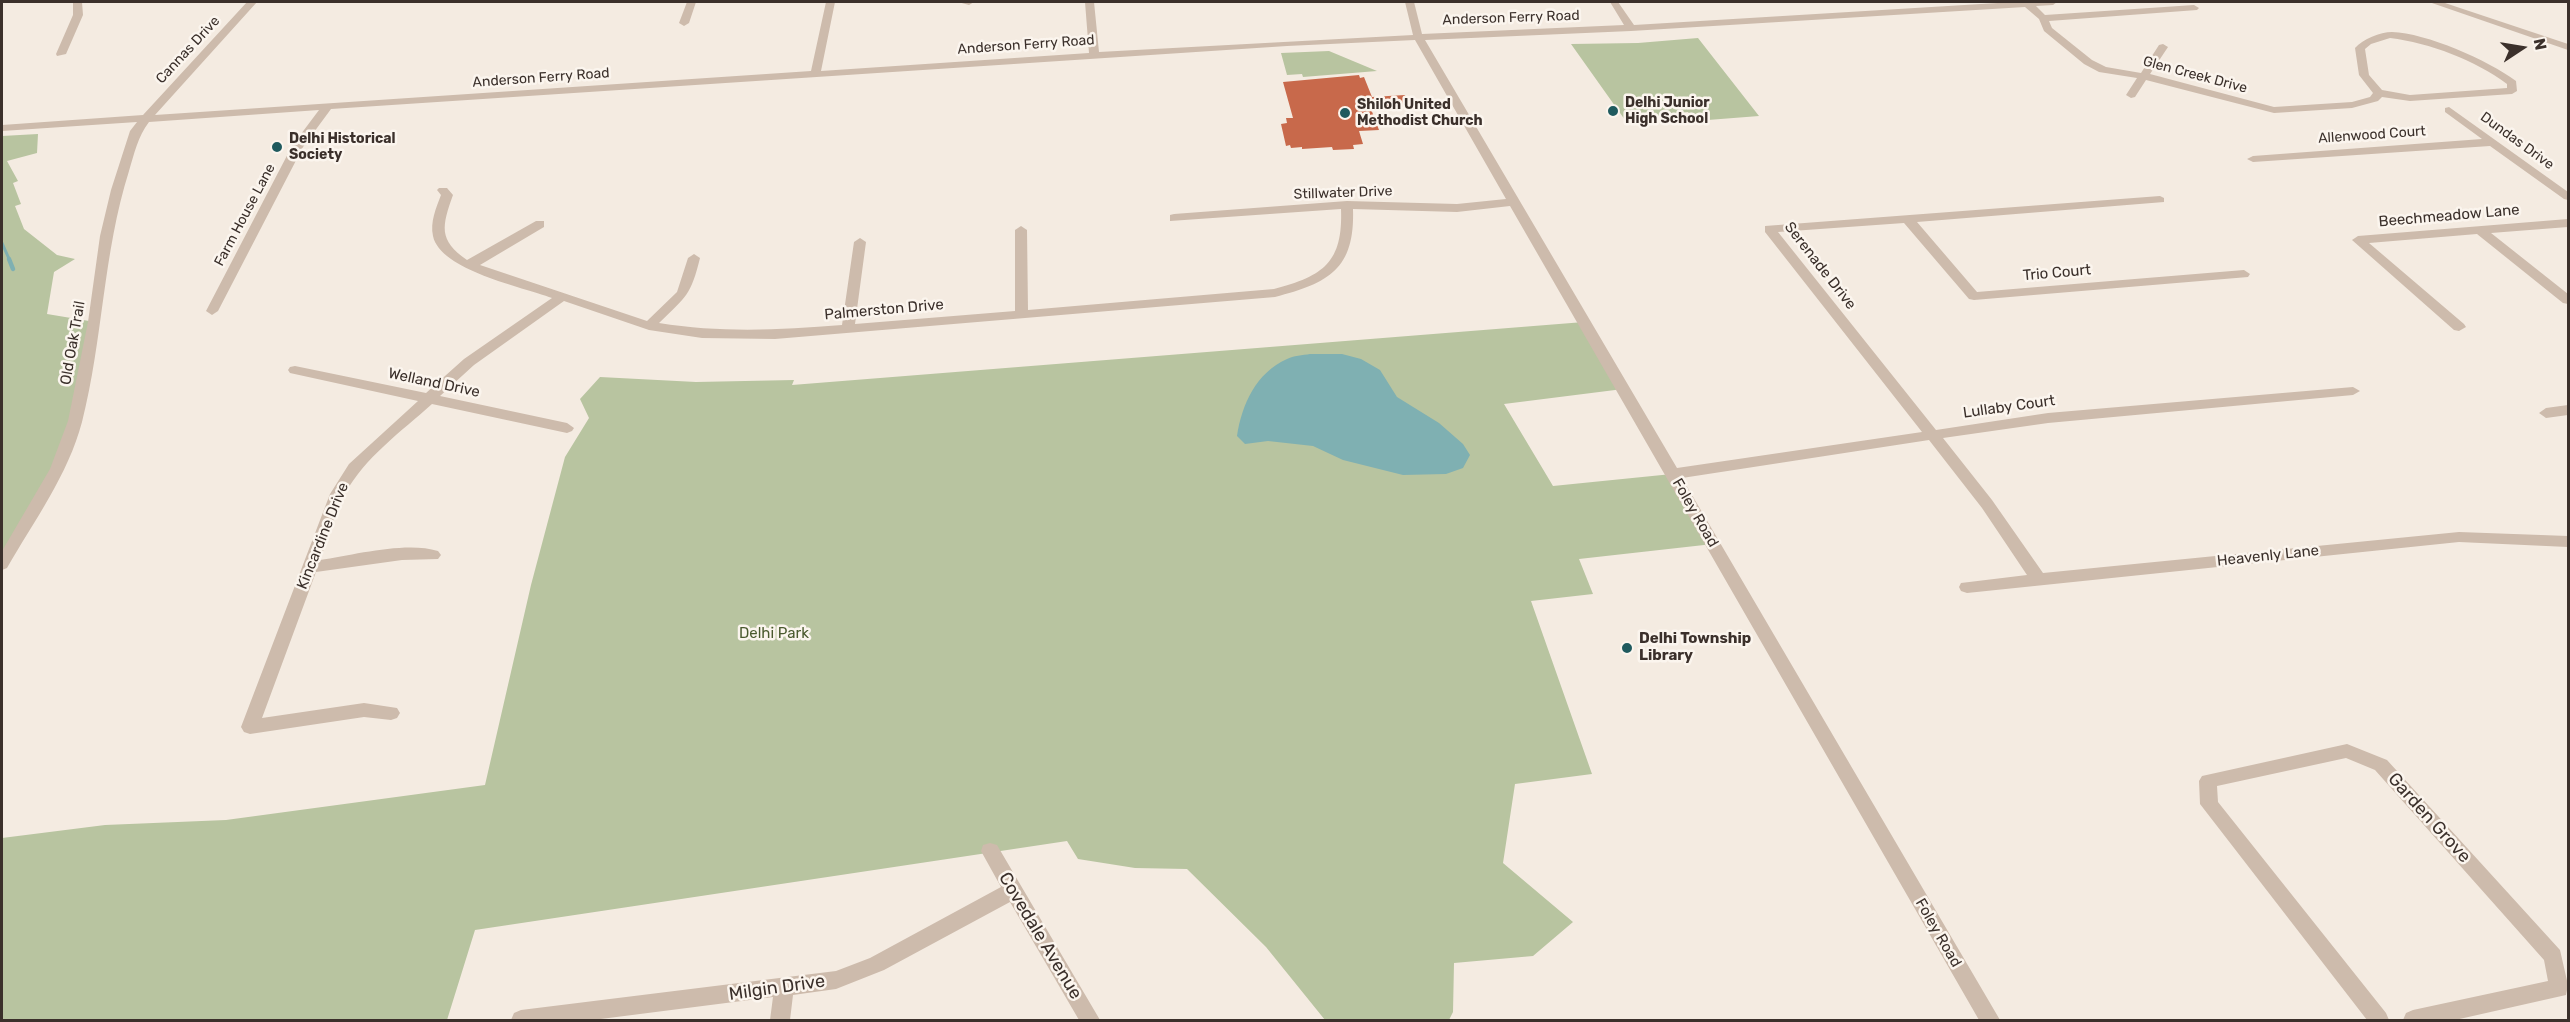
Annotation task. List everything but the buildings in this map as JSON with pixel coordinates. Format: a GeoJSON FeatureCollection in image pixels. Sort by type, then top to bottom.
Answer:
{"type":"FeatureCollection","features":[{"type":"Feature","properties":{"kind":"street"},"geometry":{"type":"LineString","coordinates":[[62,54],[78,15],[80,2]]}},
{"type":"Feature","properties":{"kind":"street","name":"Cannas Drive"},"geometry":{"type":"LineString","coordinates":[[146,118],[252,2]]}},
{"type":"Feature","properties":{"kind":"street"},"geometry":{"type":"LineString","coordinates":[[684,23],[691,2]]}},
{"type":"Feature","properties":{"kind":"street"},"geometry":{"type":"LineString","coordinates":[[815,75],[830,2]]}},
{"type":"Feature","properties":{"kind":"street"},"geometry":{"type":"LineString","coordinates":[[963,2],[969,2]]}},
{"type":"Feature","properties":{"kind":"street"},"geometry":{"type":"LineString","coordinates":[[1089,2],[1094,55]]}},
{"type":"Feature","properties":{"kind":"street","name":"Foley Road"},"geometry":{"type":"LineString","coordinates":[[1409,2],[1418,36],[1990,1020]]}},
{"type":"Feature","properties":{"kind":"street"},"geometry":{"type":"LineString","coordinates":[[1614,2],[1631,28]]}},
{"type":"Feature","properties":{"kind":"street","name":"Anderson Ferry Road"},"geometry":{"type":"LineString","coordinates":[[2,128],[1094,55],[1418,36],[1631,28],[2053,2]]}},
{"type":"Feature","properties":{"kind":"street"},"geometry":{"type":"LineString","coordinates":[[2434,2],[2568,47]]}},
{"type":"Feature","properties":{"kind":"street","name":"Glen Creek Drive"},"geometry":{"type":"LineString","coordinates":[[2027,3],[2043,18],[2048,29],[2094,66],[2113,72],[2144,76],[2274,110],[2352,105],[2374,99],[2379,93]]}},
{"type":"Feature","properties":{"kind":"street"},"geometry":{"type":"LineString","coordinates":[[2043,18],[2194,8]]}},
{"type":"Feature","properties":{"kind":"street"},"geometry":{"type":"LineString","coordinates":[[2390,35],[2409,37],[2484,65],[2507,78],[2513,87],[2512,91],[2505,92],[2410,98],[2379,93],[2364,75],[2360,48],[2377,38],[2390,35]]}},
{"type":"Feature","properties":{"kind":"street"},"geometry":{"type":"LineString","coordinates":[[2131,95],[2163,46]]}},
{"type":"Feature","properties":{"kind":"street","name":"Farm House Lane"},"geometry":{"type":"LineString","coordinates":[[212,310],[298,146],[328,106]]}},
{"type":"Feature","properties":{"kind":"street","name":"Dundas Drive"},"geometry":{"type":"LineString","coordinates":[[2449,110],[2568,196]]}},
{"type":"Feature","properties":{"kind":"street","name":"Old Oak Trail"},"geometry":{"type":"LineString","coordinates":[[2,564],[57,469],[68,444],[95,322],[108,224],[130,146],[136,131],[146,118]]}},
{"type":"Feature","properties":{"kind":"street","name":"Allenwood Court"},"geometry":{"type":"LineString","coordinates":[[2253,159],[2493,142]]}},
{"type":"Feature","properties":{"kind":"street","name":"Palmerston Drive"},"geometry":{"type":"LineString","coordinates":[[443,190],[447,195],[438,221],[439,240],[452,256],[469,266],[649,327],[725,336],[775,335],[1259,296],[1291,289],[1317,277],[1336,262],[1342,253],[1347,236],[1347,205]]}},
{"type":"Feature","properties":{"kind":"street","name":"Serenade Drive"},"geometry":{"type":"LineString","coordinates":[[2038,579],[1987,504],[1769,229],[2160,200]]}},
{"type":"Feature","properties":{"kind":"street","name":"Stillwater Drive"},"geometry":{"type":"LineString","coordinates":[[1174,218],[1347,205],[1456,208],[1514,202]]}},
{"type":"Feature","properties":{"kind":"street","name":"Trio Court"},"geometry":{"type":"LineString","coordinates":[[1907,218],[1974,296],[2244,274]]}},
{"type":"Feature","properties":{"kind":"street","name":"Beechmeadow Lane"},"geometry":{"type":"LineString","coordinates":[[2459,327],[2358,240],[2568,223]]}},
{"type":"Feature","properties":{"kind":"street"},"geometry":{"type":"LineString","coordinates":[[469,266],[540,224]]}},
{"type":"Feature","properties":{"kind":"street"},"geometry":{"type":"LineString","coordinates":[[1022,230],[1022,315]]}},
{"type":"Feature","properties":{"kind":"street"},"geometry":{"type":"LineString","coordinates":[[2480,230],[2568,300]]}},
{"type":"Feature","properties":{"kind":"street"},"geometry":{"type":"LineString","coordinates":[[848,329],[860,242]]}},
{"type":"Feature","properties":{"kind":"street"},"geometry":{"type":"LineString","coordinates":[[649,327],[682,294],[687,286],[694,258]]}},
{"type":"Feature","properties":{"kind":"street","name":"Kincardine Drive"},"geometry":{"type":"LineString","coordinates":[[391,713],[364,710],[250,727],[309,567],[344,481],[366,456],[492,344],[563,296]]}},
{"type":"Feature","properties":{"kind":"street","name":"Welland Drive"},"geometry":{"type":"LineString","coordinates":[[295,370],[567,428]]}},
{"type":"Feature","properties":{"kind":"street","name":"Lullaby Court"},"geometry":{"type":"LineString","coordinates":[[1672,474],[2060,417],[2353,391]]}},
{"type":"Feature","properties":{"kind":"street"},"geometry":{"type":"LineString","coordinates":[[2546,412],[2568,411]]}},
{"type":"Feature","properties":{"kind":"street","name":"Heavenly Lane"},"geometry":{"type":"LineString","coordinates":[[1967,587],[2458,537],[2568,542]]}},
{"type":"Feature","properties":{"kind":"street"},"geometry":{"type":"LineString","coordinates":[[309,567],[402,554],[433,555]]}},
{"type":"Feature","properties":{"kind":"street","name":"Garden Grove"},"geometry":{"type":"LineString","coordinates":[[2379,1020],[2209,804],[2208,781],[2347,751],[2381,765],[2553,956],[2559,988],[2413,1020]]}},
{"type":"Feature","properties":{"kind":"street","name":"Covedale Avenue"},"geometry":{"type":"LineString","coordinates":[[990,851],[1090,1020]]}},
{"type":"Feature","properties":{"kind":"street","name":"Milgin Drive"},"geometry":{"type":"LineString","coordinates":[[521,1020],[836,980],[860,972],[1013,890]]}},
{"type":"Feature","properties":{"kind":"street"},"geometry":{"type":"LineString","coordinates":[[780,1020],[784,988]]}},
{"type":"Feature","properties":{"kind":"green space"},"geometry":{"type":"Polygon","coordinates":[[[1698,38],[1759,116],[1695,121],[1688,112],[1625,120],[1571,44],[1638,43],[1698,38]]]}},
{"type":"Feature","properties":{"kind":"green space"},"geometry":{"type":"Polygon","coordinates":[[[1329,51],[1377,71],[1303,77],[1302,74],[1287,75],[1281,53],[1329,51]]]}},
{"type":"Feature","properties":{"kind":"green space"},"geometry":{"type":"Polygon","coordinates":[[[38,134],[37,153],[7,161],[18,181],[13,183],[21,204],[15,206],[24,229],[57,255],[75,259],[54,272],[47,314],[95,322],[57,469],[2,564],[2,136],[38,134]]]}},
{"type":"Feature","properties":{"kind":"green space","name":"Delhi Park"},"geometry":{"type":"Polygon","coordinates":[[[1584,322],[1623,389],[1504,404],[1553,486],[1672,474],[1713,544],[1579,559],[1593,594],[1531,601],[1592,774],[1515,784],[1503,863],[1573,922],[1533,956],[1454,963],[1453,1012],[1449,1020],[1325,1020],[1266,947],[1187,869],[1135,868],[1078,859],[1067,841],[475,930],[447,1020],[2,1020],[2,838],[105,825],[226,820],[485,785],[531,585],[565,457],[589,418],[580,399],[600,377],[696,382],[794,380],[792,385],[1584,322]]]}},
{"type":"Feature","properties":{"kind":"water"},"geometry":{"type":"Polygon","coordinates":[[[1310,354],[1342,354],[1361,359],[1380,370],[1397,397],[1439,423],[1463,444],[1470,455],[1463,468],[1446,474],[1403,475],[1343,460],[1313,446],[1268,441],[1245,444],[1237,436],[1239,424],[1247,401],[1259,381],[1267,372],[1287,359],[1310,354]]]}},
{"type":"Feature","properties":{"kind":"waterway"},"geometry":{"type":"LineString","coordinates":[[2,243],[10,261]]}},
{"type":"Feature","properties":{"kind":"waterway"},"geometry":{"type":"LineString","coordinates":[[9,259],[13,269]]}},
{"type":"Feature","properties":{"kind":"place","name":"Delhi Junior High School"},"geometry":{"type":"Point","coordinates":[1613,111]}},
{"type":"Feature","properties":{"kind":"place","name":"Shiloh United Methodist Church"},"geometry":{"type":"Point","coordinates":[1345,113]}},
{"type":"Feature","properties":{"kind":"place","name":"Delhi Historical Society"},"geometry":{"type":"Point","coordinates":[277,147]}},
{"type":"Feature","properties":{"kind":"place","name":"Delhi Township Library"},"geometry":{"type":"Point","coordinates":[1627,648]}}]}
